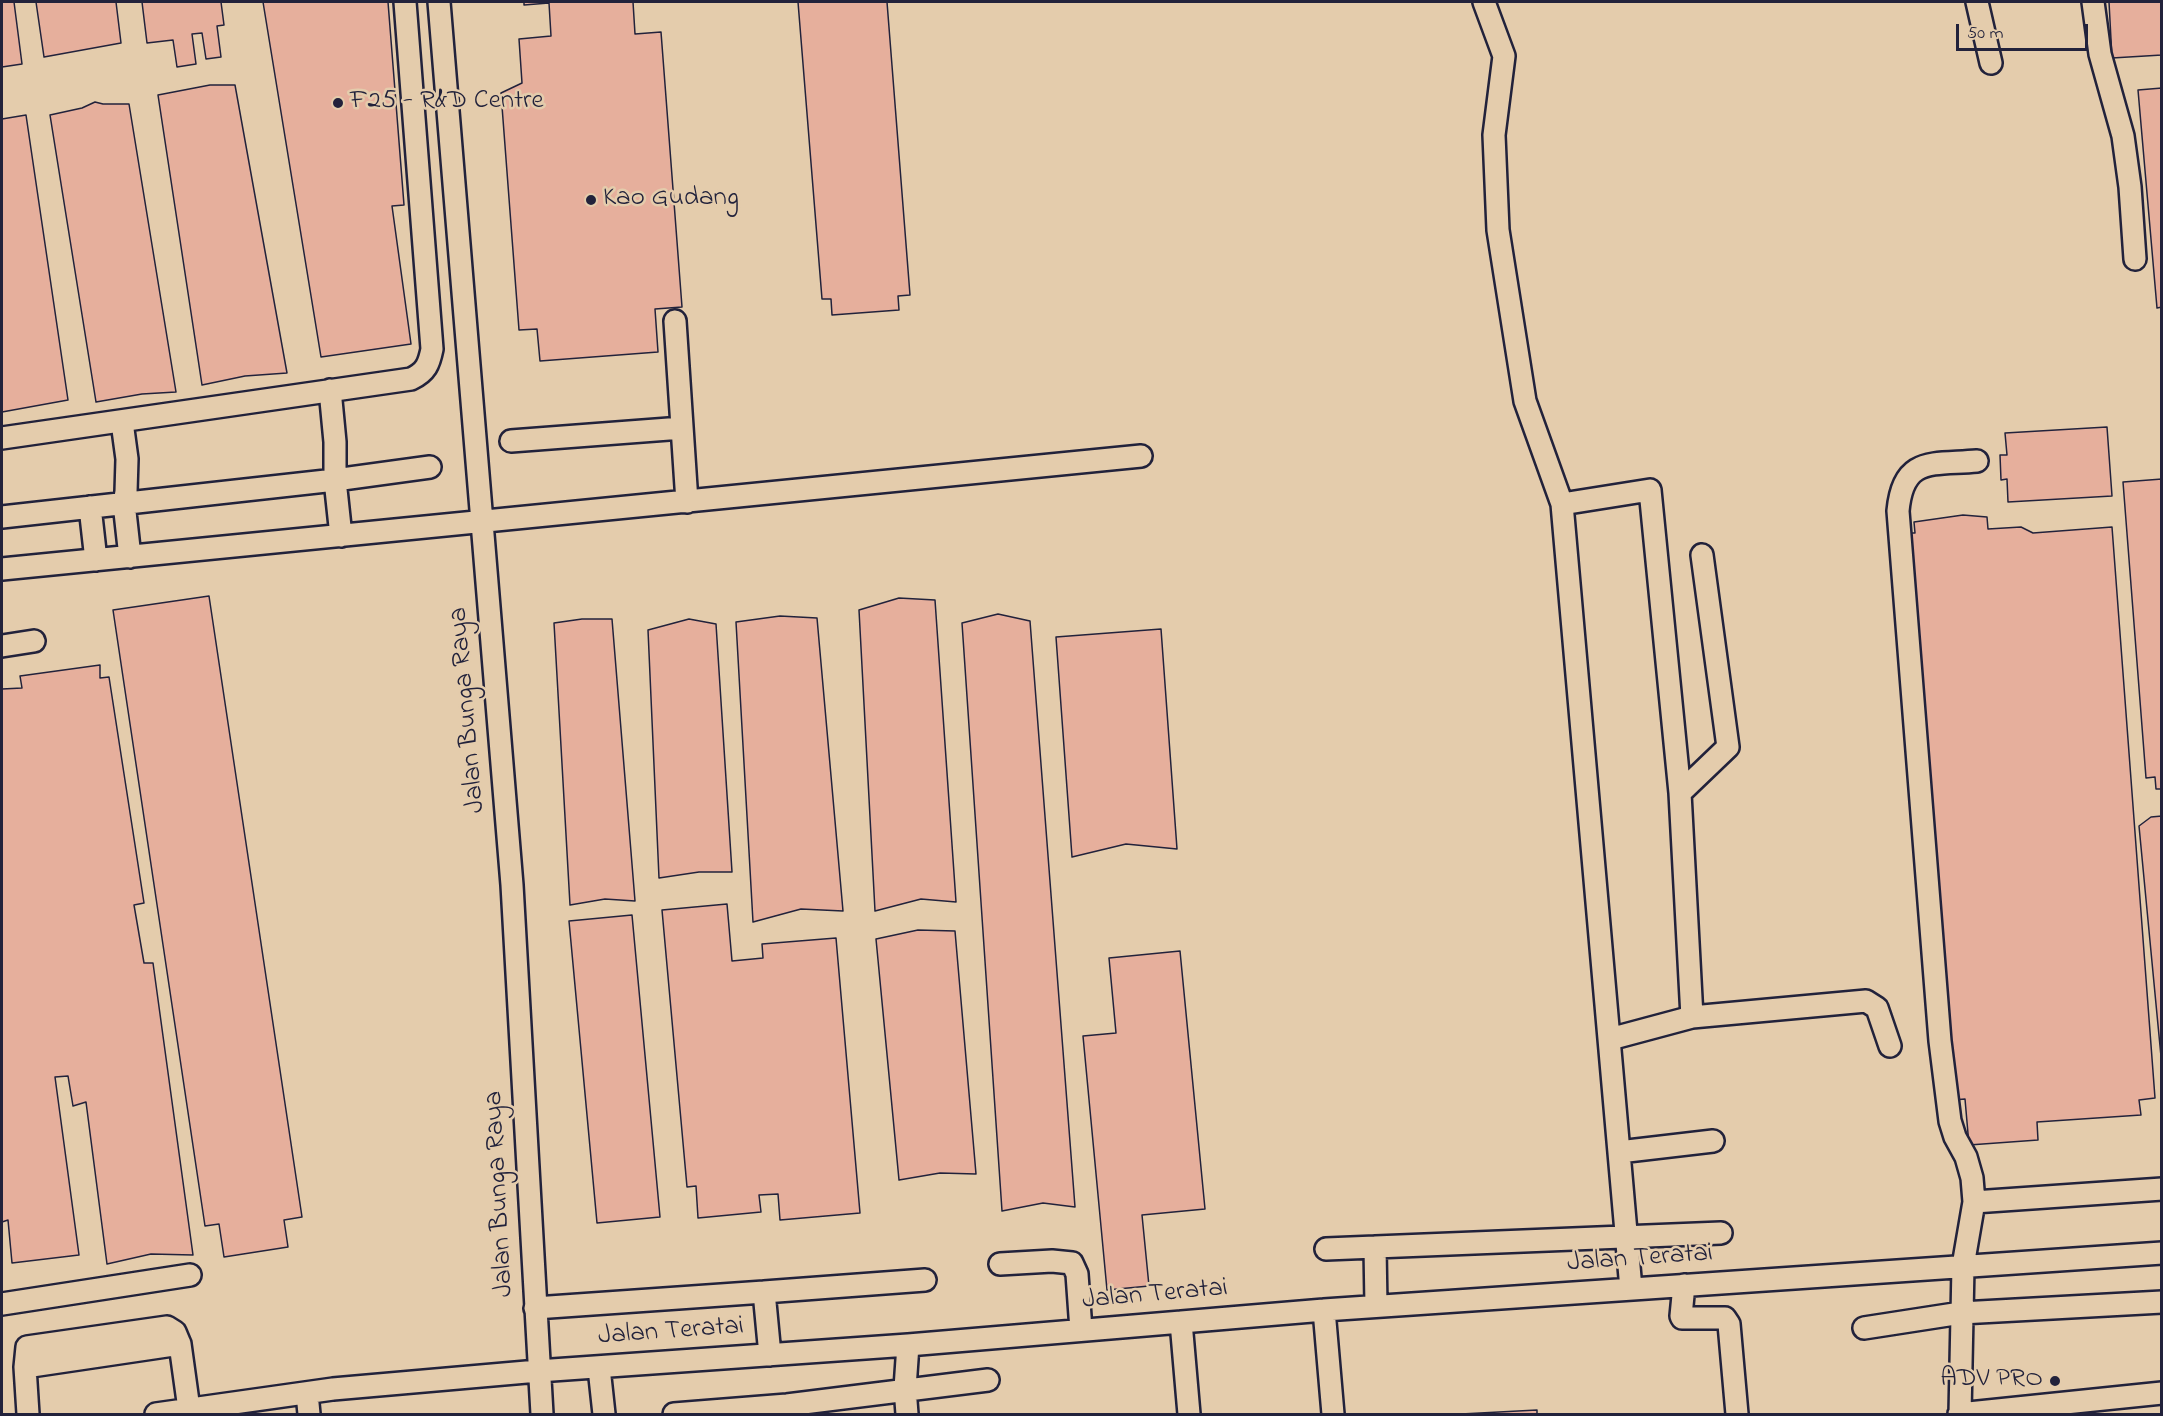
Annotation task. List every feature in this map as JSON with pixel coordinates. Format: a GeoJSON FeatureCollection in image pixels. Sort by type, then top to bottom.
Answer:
{"type":"FeatureCollection","features":[{"type":"Feature","properties":{"kind":"street"},"geometry":{"type":"LineString","coordinates":[[2,438],[411,379],[423,374],[429,364],[432,349],[405,2]]}},
{"type":"Feature","properties":{"kind":"street","name":"Jalan Bunga Raya"},"geometry":{"type":"LineString","coordinates":[[439,2],[512,885],[542,1414]]}},
{"type":"Feature","properties":{"kind":"street"},"geometry":{"type":"LineString","coordinates":[[1484,2],[1504,56],[1494,135],[1498,230],[1525,401],[1562,504],[1631,1289]]}},
{"type":"Feature","properties":{"kind":"street"},"geometry":{"type":"LineString","coordinates":[[1977,2],[1991,63]]}},
{"type":"Feature","properties":{"kind":"street"},"geometry":{"type":"LineString","coordinates":[[2093,2],[2100,54],[2123,136],[2130,187],[2135,259]]}},
{"type":"Feature","properties":{"kind":"street"},"geometry":{"type":"LineString","coordinates":[[675,321],[687,502]]}},
{"type":"Feature","properties":{"kind":"street"},"geometry":{"type":"LineString","coordinates":[[330,390],[341,536]]}},
{"type":"Feature","properties":{"kind":"street"},"geometry":{"type":"LineString","coordinates":[[122,422],[127,459],[124,503],[130,557]]}},
{"type":"Feature","properties":{"kind":"street"},"geometry":{"type":"LineString","coordinates":[[511,441],[682,428]]}},
{"type":"Feature","properties":{"kind":"street"},"geometry":{"type":"LineString","coordinates":[[2,569],[1141,456]]}},
{"type":"Feature","properties":{"kind":"street"},"geometry":{"type":"LineString","coordinates":[[1977,461],[1924,465],[1911,473],[1905,479],[1899,494],[1898,511],[1940,1041],[1950,1121],[1966,1157],[1972,1178],[1974,1202],[1963,1266],[1960,1414],[2162,1393]]}},
{"type":"Feature","properties":{"kind":"street"},"geometry":{"type":"LineString","coordinates":[[2,517],[335,480],[430,467]]}},
{"type":"Feature","properties":{"kind":"street"},"geometry":{"type":"LineString","coordinates":[[1562,504],[1650,490],[1680,793],[1692,1017]]}},
{"type":"Feature","properties":{"kind":"street"},"geometry":{"type":"LineString","coordinates":[[90,507],[96,560]]}},
{"type":"Feature","properties":{"kind":"street"},"geometry":{"type":"LineString","coordinates":[[1680,793],[1728,747],[1702,555]]}},
{"type":"Feature","properties":{"kind":"street"},"geometry":{"type":"LineString","coordinates":[[2,646],[34,641]]}},
{"type":"Feature","properties":{"kind":"street"},"geometry":{"type":"LineString","coordinates":[[1610,1039],[1692,1017],[1866,1001],[1877,1008],[1890,1046]]}},
{"type":"Feature","properties":{"kind":"street"},"geometry":{"type":"LineString","coordinates":[[1619,1152],[1713,1141]]}},
{"type":"Feature","properties":{"kind":"street"},"geometry":{"type":"LineString","coordinates":[[1974,1202],[2162,1189]]}},
{"type":"Feature","properties":{"kind":"street"},"geometry":{"type":"LineString","coordinates":[[1326,1249],[1722,1233]]}},
{"type":"Feature","properties":{"kind":"street"},"geometry":{"type":"LineString","coordinates":[[1376,1247],[1376,1306]]}},
{"type":"Feature","properties":{"kind":"street","name":"Jalan Teratai"},"geometry":{"type":"LineString","coordinates":[[156,1414],[189,1409],[250,1408],[307,1393],[538,1371],[908,1345],[1376,1306],[2162,1253]]}},
{"type":"Feature","properties":{"kind":"street"},"geometry":{"type":"LineString","coordinates":[[1000,1264],[1052,1261],[1072,1263],[1077,1275],[1082,1330]]}},
{"type":"Feature","properties":{"kind":"street"},"geometry":{"type":"LineString","coordinates":[[2,1304],[190,1275]]}},
{"type":"Feature","properties":{"kind":"street"},"geometry":{"type":"LineString","coordinates":[[535,1308],[925,1280]]}},
{"type":"Feature","properties":{"kind":"street"},"geometry":{"type":"LineString","coordinates":[[1684,1285],[1680,1316],[1682,1318],[1725,1318],[1730,1324],[1737,1414]]}},
{"type":"Feature","properties":{"kind":"street"},"geometry":{"type":"LineString","coordinates":[[764,1292],[770,1355]]}},
{"type":"Feature","properties":{"kind":"street"},"geometry":{"type":"LineString","coordinates":[[1864,1328],[1961,1312],[2162,1302]]}},
{"type":"Feature","properties":{"kind":"street"},"geometry":{"type":"LineString","coordinates":[[1324,1310],[1333,1414]]}},
{"type":"Feature","properties":{"kind":"street"},"geometry":{"type":"LineString","coordinates":[[1181,1322],[1189,1414]]}},
{"type":"Feature","properties":{"kind":"street"},"geometry":{"type":"LineString","coordinates":[[28,1414],[25,1367],[180,1344],[189,1409]]}},
{"type":"Feature","properties":{"kind":"street"},"geometry":{"type":"LineString","coordinates":[[907,1414],[905,1388],[908,1345]]}},
{"type":"Feature","properties":{"kind":"street"},"geometry":{"type":"LineString","coordinates":[[599,1368],[604,1414]]}},
{"type":"Feature","properties":{"kind":"street"},"geometry":{"type":"LineString","coordinates":[[674,1414],[788,1409],[905,1388],[988,1380]]}},
{"type":"Feature","properties":{"kind":"street"},"geometry":{"type":"LineString","coordinates":[[307,1393],[309,1414]]}},
{"type":"Feature","properties":{"kind":"building"},"geometry":{"type":"Polygon","coordinates":[[[2,2],[14,2],[22,64],[2,67],[2,2]]]}},
{"type":"Feature","properties":{"kind":"building"},"geometry":{"type":"Polygon","coordinates":[[[36,2],[116,2],[121,43],[44,57],[36,2]]]}},
{"type":"Feature","properties":{"kind":"building"},"geometry":{"type":"Polygon","coordinates":[[[142,2],[221,2],[224,25],[217,26],[221,57],[206,59],[202,33],[192,34],[196,64],[177,67],[173,40],[147,43],[142,2]]]}},
{"type":"Feature","properties":{"kind":"building","name":"F25 - R&D Centre"},"geometry":{"type":"Polygon","coordinates":[[[263,2],[388,2],[404,205],[392,206],[411,344],[321,357],[263,2]]]}},
{"type":"Feature","properties":{"kind":"building","name":"Kao Gudang"},"geometry":{"type":"Polygon","coordinates":[[[524,2],[633,2],[635,34],[661,32],[682,307],[655,309],[658,352],[540,361],[537,329],[519,330],[501,93],[522,83],[519,39],[551,36],[549,3],[524,5],[524,2]]]}},
{"type":"Feature","properties":{"kind":"building"},"geometry":{"type":"Polygon","coordinates":[[[798,2],[887,2],[910,295],[898,296],[899,310],[832,315],[831,299],[822,299],[798,2]]]}},
{"type":"Feature","properties":{"kind":"building"},"geometry":{"type":"Polygon","coordinates":[[[2109,2],[2162,2],[2162,55],[2112,58],[2109,2]]]}},
{"type":"Feature","properties":{"kind":"building"},"geometry":{"type":"Polygon","coordinates":[[[210,85],[235,85],[287,373],[245,376],[202,385],[158,95],[210,85]]]}},
{"type":"Feature","properties":{"kind":"building"},"geometry":{"type":"Polygon","coordinates":[[[2162,88],[2162,307],[2157,308],[2138,90],[2162,88]]]}},
{"type":"Feature","properties":{"kind":"building"},"geometry":{"type":"Polygon","coordinates":[[[95,102],[129,104],[176,392],[142,394],[96,402],[50,115],[82,108],[95,102]]]}},
{"type":"Feature","properties":{"kind":"building"},"geometry":{"type":"Polygon","coordinates":[[[26,115],[68,400],[2,412],[2,119],[26,115]]]}},
{"type":"Feature","properties":{"kind":"building"},"geometry":{"type":"Polygon","coordinates":[[[2107,427],[2112,496],[2008,502],[2007,479],[2001,480],[2000,455],[2007,455],[2005,433],[2107,427]]]}},
{"type":"Feature","properties":{"kind":"building"},"geometry":{"type":"Polygon","coordinates":[[[2162,479],[2162,789],[2156,789],[2155,777],[2146,778],[2123,482],[2162,479]]]}},
{"type":"Feature","properties":{"kind":"building"},"geometry":{"type":"Polygon","coordinates":[[[1963,515],[1987,517],[1988,529],[2021,527],[2033,533],[2112,527],[2155,1098],[2139,1100],[2141,1115],[2037,1122],[2038,1140],[1969,1145],[1965,1099],[1953,1100],[1910,533],[1915,533],[1914,522],[1963,515]]]}},
{"type":"Feature","properties":{"kind":"building"},"geometry":{"type":"Polygon","coordinates":[[[209,596],[302,1217],[284,1220],[288,1247],[224,1257],[219,1224],[205,1226],[113,610],[209,596]]]}},
{"type":"Feature","properties":{"kind":"building"},"geometry":{"type":"Polygon","coordinates":[[[899,598],[935,600],[956,902],[921,899],[875,911],[859,610],[899,598]]]}},
{"type":"Feature","properties":{"kind":"building"},"geometry":{"type":"Polygon","coordinates":[[[998,614],[1030,621],[1075,1207],[1043,1203],[1002,1211],[962,623],[998,614]]]}},
{"type":"Feature","properties":{"kind":"building"},"geometry":{"type":"Polygon","coordinates":[[[780,616],[817,618],[843,911],[801,909],[753,922],[736,622],[780,616]]]}},
{"type":"Feature","properties":{"kind":"building"},"geometry":{"type":"Polygon","coordinates":[[[582,619],[612,619],[635,901],[605,899],[570,905],[554,623],[582,619]]]}},
{"type":"Feature","properties":{"kind":"building"},"geometry":{"type":"Polygon","coordinates":[[[689,619],[716,624],[732,872],[699,872],[659,878],[648,630],[689,619]]]}},
{"type":"Feature","properties":{"kind":"building"},"geometry":{"type":"Polygon","coordinates":[[[1161,629],[1177,849],[1126,844],[1072,857],[1056,637],[1161,629]]]}},
{"type":"Feature","properties":{"kind":"building"},"geometry":{"type":"Polygon","coordinates":[[[100,665],[100,678],[109,677],[144,903],[134,905],[144,963],[153,963],[193,1255],[151,1254],[107,1264],[86,1102],[73,1106],[68,1076],[55,1077],[79,1255],[12,1263],[8,1220],[2,1222],[2,689],[22,688],[20,676],[100,665]]]}},
{"type":"Feature","properties":{"kind":"building"},"geometry":{"type":"Polygon","coordinates":[[[2162,816],[2162,1067],[2139,826],[2151,817],[2162,816]]]}},
{"type":"Feature","properties":{"kind":"building"},"geometry":{"type":"Polygon","coordinates":[[[727,904],[732,961],[763,958],[762,944],[836,938],[860,1213],[780,1220],[778,1194],[759,1195],[761,1212],[698,1218],[696,1186],[687,1187],[662,910],[727,904]]]}},
{"type":"Feature","properties":{"kind":"building"},"geometry":{"type":"Polygon","coordinates":[[[632,915],[660,1217],[597,1223],[569,921],[632,915]]]}},
{"type":"Feature","properties":{"kind":"building"},"geometry":{"type":"Polygon","coordinates":[[[918,930],[955,931],[976,1174],[940,1173],[899,1180],[876,939],[918,930]]]}},
{"type":"Feature","properties":{"kind":"building"},"geometry":{"type":"Polygon","coordinates":[[[1180,951],[1205,1209],[1142,1215],[1149,1286],[1107,1290],[1083,1036],[1116,1033],[1109,958],[1180,951]]]}},
{"type":"Feature","properties":{"kind":"building"},"geometry":{"type":"Polygon","coordinates":[[[1537,1410],[1537,1414],[1461,1414],[1537,1410]]]}},
{"type":"Feature","properties":{"kind":"place","name":"F25 - R&D Centre"},"geometry":{"type":"Point","coordinates":[338,103]}},
{"type":"Feature","properties":{"kind":"place","name":"Kao Gudang"},"geometry":{"type":"Point","coordinates":[591,200]}},
{"type":"Feature","properties":{"kind":"place","name":"ADV PRO"},"geometry":{"type":"Point","coordinates":[2055,1381]}}]}
